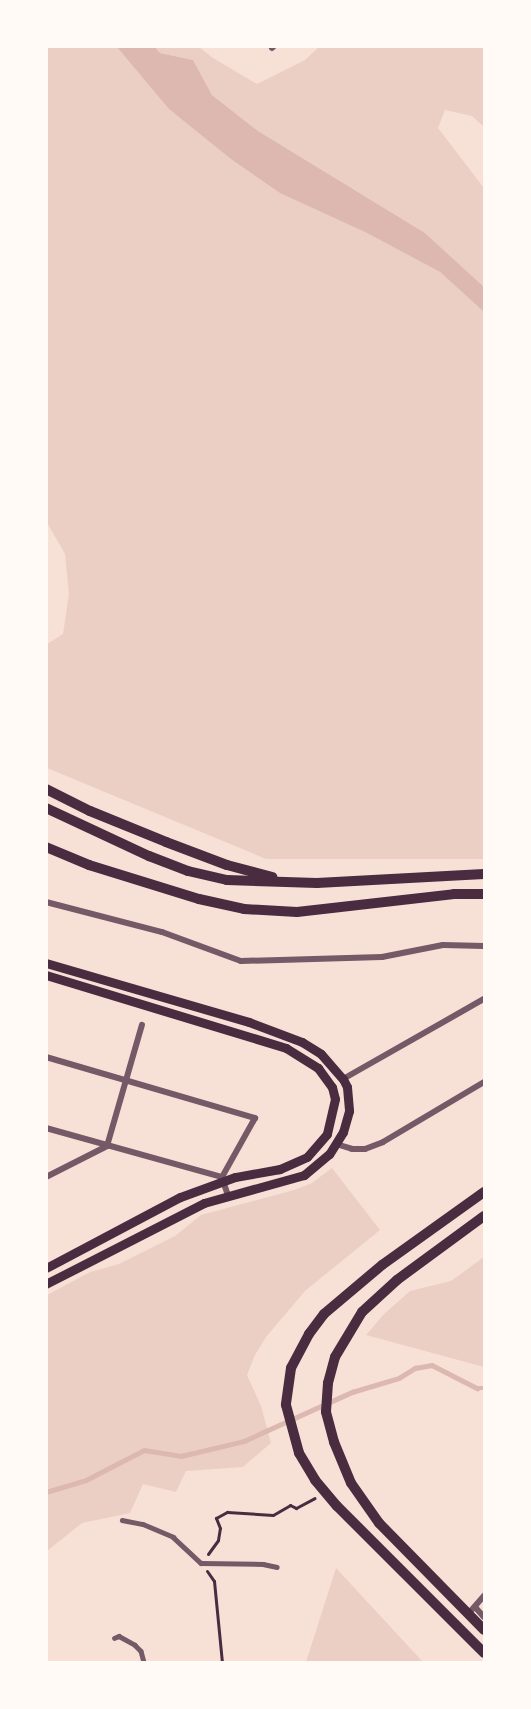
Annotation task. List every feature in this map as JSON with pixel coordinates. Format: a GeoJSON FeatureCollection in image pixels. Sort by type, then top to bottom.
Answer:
{"type":"FeatureCollection","features":[{"type":"Feature","properties":{"kind":"highway"},"geometry":{"type":"LineString","coordinates":[[46,789],[166,842],[227,865],[288,882]]}},
{"type":"Feature","properties":{"kind":"highway"},"geometry":{"type":"LineString","coordinates":[[46,808],[101,835],[188,871],[227,880],[288,882],[484,874]]}},
{"type":"Feature","properties":{"kind":"highway"},"geometry":{"type":"LineString","coordinates":[[46,847],[89,865]]}},
{"type":"Feature","properties":{"kind":"highway"},"geometry":{"type":"LineString","coordinates":[[46,853],[199,899],[244,909],[297,912],[454,894],[484,894]]}},
{"type":"Feature","properties":{"kind":"highway"},"geometry":{"type":"LineString","coordinates":[[484,1192],[382,1265],[324,1314],[309,1334],[291,1368],[286,1405],[298,1453],[326,1493],[484,1653]]}},
{"type":"Feature","properties":{"kind":"highway"},"geometry":{"type":"LineString","coordinates":[[484,1216],[397,1280],[362,1312],[335,1357],[328,1383],[326,1412],[334,1442],[351,1483],[379,1523],[472,1610],[484,1630]]}},
{"type":"Feature","properties":{"kind":"main road"},"geometry":{"type":"LineString","coordinates":[[46,963],[269,1029],[312,1048],[343,1079],[347,1087],[349,1111],[336,1144],[324,1161],[303,1175],[228,1195],[170,1219],[46,1284]]}},
{"type":"Feature","properties":{"kind":"main road"},"geometry":{"type":"LineString","coordinates":[[46,975],[286,1048],[318,1068],[325,1077],[335,1099],[334,1113],[327,1134],[314,1151],[298,1162],[280,1169],[222,1179],[162,1205],[46,1268]]}},
{"type":"Feature","properties":{"kind":"street"},"geometry":{"type":"LineString","coordinates":[[46,902],[162,932],[241,961],[382,957],[443,945],[484,946]]}},
{"type":"Feature","properties":{"kind":"street"},"geometry":{"type":"LineString","coordinates":[[343,1079],[484,999]]}},
{"type":"Feature","properties":{"kind":"street"},"geometry":{"type":"LineString","coordinates":[[46,1177],[107,1146],[142,1025]]}},
{"type":"Feature","properties":{"kind":"street"},"geometry":{"type":"LineString","coordinates":[[46,1057],[255,1118],[222,1179],[228,1195]]}},
{"type":"Feature","properties":{"kind":"street"},"geometry":{"type":"LineString","coordinates":[[336,1144],[352,1149],[365,1149],[383,1142],[484,1082]]}},
{"type":"Feature","properties":{"kind":"street"},"geometry":{"type":"LineString","coordinates":[[46,1128],[222,1179]]}},
{"type":"Feature","properties":{"kind":"street"},"geometry":{"type":"LineString","coordinates":[[122,1520],[143,1524],[173,1537],[201,1563],[263,1564],[277,1568]]}},
{"type":"Feature","properties":{"kind":"street"},"geometry":{"type":"LineString","coordinates":[[484,1596],[472,1610],[484,1617]]}},
{"type":"Feature","properties":{"kind":"street"},"geometry":{"type":"LineString","coordinates":[[114,1638],[119,1636],[135,1645],[141,1651],[144,1662]]}},
{"type":"Feature","properties":{"kind":"path"},"geometry":{"type":"LineString","coordinates":[[222,1662],[214,1581],[201,1563],[218,1540],[220,1528],[216,1518],[227,1512],[273,1515],[290,1505],[296,1508],[326,1493]]}},
{"type":"Feature","properties":{"kind":"shaded area"},"geometry":{"type":"Polygon","coordinates":[[[46,47],[117,47],[123,54],[365,232],[440,272],[484,312],[484,859],[266,859],[47,768],[47,644],[63,634],[69,594],[65,554],[46,521],[46,47]]]}},
{"type":"Feature","properties":{"kind":"shaded area"},"geometry":{"type":"Polygon","coordinates":[[[117,47],[155,47],[160,53],[193,60],[212,95],[258,131],[425,233],[484,287],[484,312],[440,272],[365,232],[280,193],[231,159],[169,109],[117,47]]]}},
{"type":"Feature","properties":{"kind":"shaded area"},"geometry":{"type":"Polygon","coordinates":[[[155,47],[199,47],[257,84],[305,60],[319,47],[484,47],[484,127],[472,116],[445,110],[438,128],[484,188],[484,287],[425,233],[258,131],[212,95],[193,60],[160,53],[155,47]]]}},
{"type":"Feature","properties":{"kind":"shaded area"},"geometry":{"type":"Polygon","coordinates":[[[332,1168],[380,1230],[305,1291],[266,1337],[255,1355],[247,1375],[261,1406],[271,1443],[243,1467],[186,1471],[176,1492],[143,1484],[130,1513],[82,1523],[47,1551],[47,1295],[90,1272],[119,1264],[175,1236],[201,1215],[294,1190],[312,1183],[332,1168]]]}},
{"type":"Feature","properties":{"kind":"shaded area"},"geometry":{"type":"Polygon","coordinates":[[[484,1257],[484,1367],[366,1335],[384,1314],[410,1291],[451,1281],[484,1257]]]}},
{"type":"Feature","properties":{"kind":"shaded area"},"geometry":{"type":"Polygon","coordinates":[[[336,1568],[423,1662],[306,1662],[336,1568]]]}},
{"type":"Feature","properties":{"kind":"waterway"},"geometry":{"type":"LineString","coordinates":[[46,1492],[86,1480],[144,1450],[181,1456],[244,1441],[352,1392],[399,1378],[415,1368],[432,1365],[477,1388],[484,1388]]}}]}
